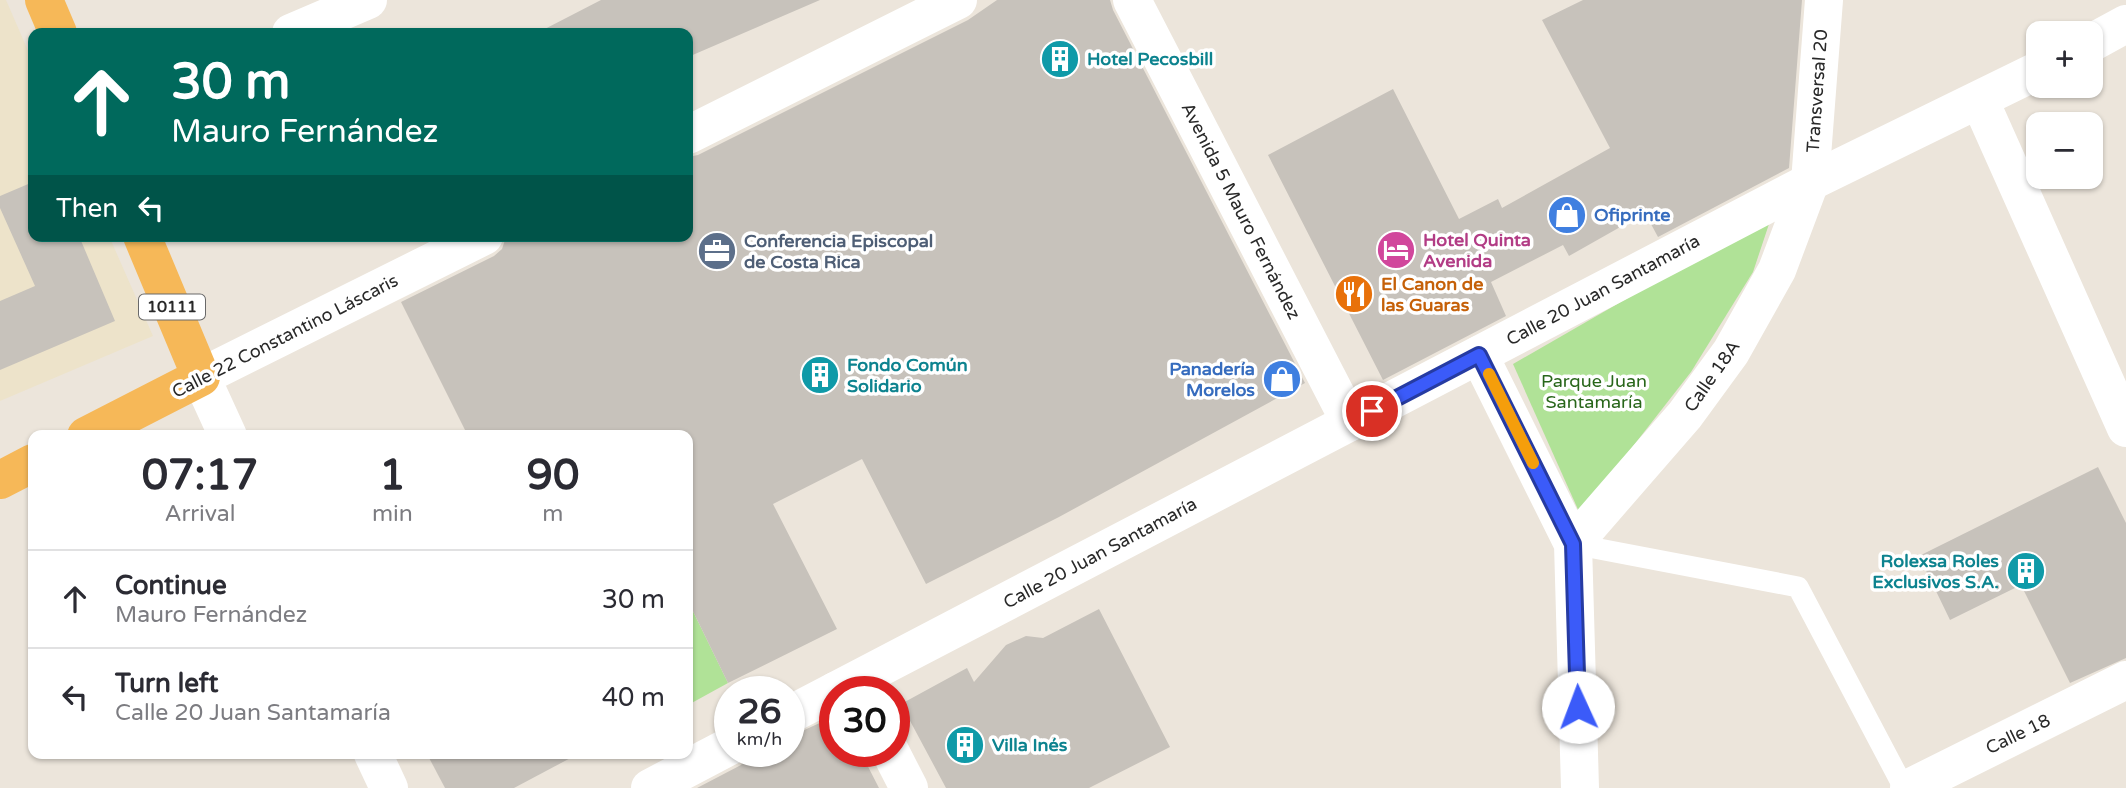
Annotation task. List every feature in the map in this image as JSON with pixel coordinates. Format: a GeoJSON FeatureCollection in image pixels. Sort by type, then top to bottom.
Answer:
{"type":"FeatureCollection","features":[{"type":"Feature","properties":{"kind":"highway"},"geometry":{"type":"LineString","coordinates":[[44,0],[56,28]]}},
{"type":"Feature","properties":{"kind":"highway","name":"10111"},"geometry":{"type":"LineString","coordinates":[[145,242],[201,377]]}},
{"type":"Feature","properties":{"kind":"highway","name":"Calle 22 Constantino Láscaris"},"geometry":{"type":"LineString","coordinates":[[98,430],[201,377]]}},
{"type":"Feature","properties":{"kind":"highway"},"geometry":{"type":"LineString","coordinates":[[0,480],[28,466]]}},
{"type":"Feature","properties":{"kind":"street"},"geometry":{"type":"LineString","coordinates":[[303,28],[368,0]]}},
{"type":"Feature","properties":{"kind":"street"},"geometry":{"type":"LineString","coordinates":[[693,132],[958,0]]}},
{"type":"Feature","properties":{"kind":"street","name":"Avenida 5 Mauro Fernández"},"geometry":{"type":"LineString","coordinates":[[1132,0],[1350,422]]}},
{"type":"Feature","properties":{"kind":"street","name":"Transversal 20"},"geometry":{"type":"LineString","coordinates":[[1810,182],[1824,0]]}},
{"type":"Feature","properties":{"kind":"street"},"geometry":{"type":"LineString","coordinates":[[2103,36],[2126,24]]}},
{"type":"Feature","properties":{"kind":"street","name":"Calle 20 Juan Santamaría"},"geometry":{"type":"LineString","coordinates":[[871,676],[1810,182],[2026,77]]}},
{"type":"Feature","properties":{"kind":"street"},"geometry":{"type":"LineString","coordinates":[[1980,101],[2126,428]]}},
{"type":"Feature","properties":{"kind":"street","name":"Calle 18A"},"geometry":{"type":"LineString","coordinates":[[1573,544],[1685,415],[1731,352],[1777,270],[1810,182]]}},
{"type":"Feature","properties":{"kind":"street","name":"Calle 22 Constantino Láscaris"},"geometry":{"type":"LineString","coordinates":[[201,377],[472,242]]}},
{"type":"Feature","properties":{"kind":"street"},"geometry":{"type":"LineString","coordinates":[[1479,355],[1573,544],[1580,788]]}},
{"type":"Feature","properties":{"kind":"street"},"geometry":{"type":"LineString","coordinates":[[201,377],[225,430]]}},
{"type":"Feature","properties":{"kind":"street","name":"Calle 18"},"geometry":{"type":"LineString","coordinates":[[1907,788],[2126,680]]}},
{"type":"Feature","properties":{"kind":"street"},"geometry":{"type":"LineString","coordinates":[[650,788],[714,754]]}},
{"type":"Feature","properties":{"kind":"street"},"geometry":{"type":"LineString","coordinates":[[375,759],[389,788]]}},
{"type":"Feature","properties":{"kind":"street"},"geometry":{"type":"LineString","coordinates":[[898,767],[909,788]]}},
{"type":"Feature","properties":{"kind":"lane"},"geometry":{"type":"LineString","coordinates":[[1573,544],[1798,587],[1907,788]]}},
{"type":"Feature","properties":{"kind":"shaded area"},"geometry":{"type":"Polygon","coordinates":[[[0,0],[6,0],[28,51],[28,242],[112,242],[153,336],[0,401],[0,0]]]}},
{"type":"Feature","properties":{"kind":"green space","name":"Parque Juan Santamaría"},"geometry":{"type":"Polygon","coordinates":[[[1772,215],[1753,272],[1691,372],[1580,514],[1513,364],[1772,215]]]}},
{"type":"Feature","properties":{"kind":"green space"},"geometry":{"type":"Polygon","coordinates":[[[693,611],[725,676],[714,676],[714,691],[693,702],[693,611]]]}},
{"type":"Feature","properties":{"kind":"building"},"geometry":{"type":"Polygon","coordinates":[[[601,0],[820,0],[693,55],[693,28],[547,28],[601,0]]]}},
{"type":"Feature","properties":{"kind":"building"},"geometry":{"type":"Polygon","coordinates":[[[997,0],[1110,0],[1305,383],[1059,517],[926,584],[862,459],[773,504],[837,629],[742,676],[725,676],[693,611],[693,430],[465,430],[401,302],[494,256],[502,249],[504,242],[693,242],[693,156],[968,20],[997,0]]]}},
{"type":"Feature","properties":{"kind":"building"},"geometry":{"type":"Polygon","coordinates":[[[1583,0],[1802,0],[1789,168],[1658,237],[1645,213],[1569,256],[1563,245],[1491,282],[1506,316],[1383,380],[1268,155],[1393,89],[1459,219],[1498,199],[1502,208],[1610,148],[1542,20],[1583,0]]]}},
{"type":"Feature","properties":{"kind":"building"},"geometry":{"type":"Polygon","coordinates":[[[28,184],[28,242],[82,242],[115,321],[0,370],[0,301],[35,286],[0,208],[0,196],[28,184]]]}},
{"type":"Feature","properties":{"kind":"building","name":"Rolexsa Roles Exclusivos S.A."},"geometry":{"type":"Polygon","coordinates":[[[2098,467],[2126,523],[2126,658],[2070,683],[2021,585],[1950,620],[1919,556],[2098,467]]]}},
{"type":"Feature","properties":{"kind":"building"},"geometry":{"type":"Polygon","coordinates":[[[1099,609],[1170,747],[1089,788],[946,788],[910,721],[910,699],[967,668],[974,682],[1006,645],[1026,636],[1043,638],[1099,609]]]}},
{"type":"Feature","properties":{"kind":"building"},"geometry":{"type":"Polygon","coordinates":[[[819,723],[819,767],[868,767],[879,788],[697,788],[737,767],[805,767],[805,730],[819,723]]]}},
{"type":"Feature","properties":{"kind":"building"},"geometry":{"type":"Polygon","coordinates":[[[430,759],[569,759],[514,788],[445,788],[430,759]]]}},
{"type":"Feature","properties":{"kind":"slow traffic"},"geometry":{"type":"LineString","coordinates":[[1489,374],[1533,463]]}},
{"type":"Feature","properties":{"kind":"place","name":"Hotel Pecosbill"},"geometry":{"type":"Point","coordinates":[1060,59]}},
{"type":"Feature","properties":{"kind":"place","name":"Ofiprinte"},"geometry":{"type":"Point","coordinates":[1567,215]}},
{"type":"Feature","properties":{"kind":"place","name":"Hotel Quinta Avenida"},"geometry":{"type":"Point","coordinates":[1396,250]}},
{"type":"Feature","properties":{"kind":"place","name":"Conferencia Episcopal de Costa Rica"},"geometry":{"type":"Point","coordinates":[717,251]}},
{"type":"Feature","properties":{"kind":"place","name":"El Canon de las Guaras"},"geometry":{"type":"Point","coordinates":[1354,294]}},
{"type":"Feature","properties":{"kind":"place","name":"Fondo Común Solidario"},"geometry":{"type":"Point","coordinates":[820,375]}},
{"type":"Feature","properties":{"kind":"place","name":"Panadería Morelos"},"geometry":{"type":"Point","coordinates":[1282,379]}},
{"type":"Feature","properties":{"kind":"place","name":"Rolexsa Roles Exclusivos S.A."},"geometry":{"type":"Point","coordinates":[2026,571]}},
{"type":"Feature","properties":{"kind":"place","name":"Villa Inés"},"geometry":{"type":"Point","coordinates":[965,745]}},
{"type":"Feature","properties":{"kind":"route"},"geometry":{"type":"LineString","coordinates":[[1372,411],[1479,355],[1573,544],[1578,707]]}}]}
